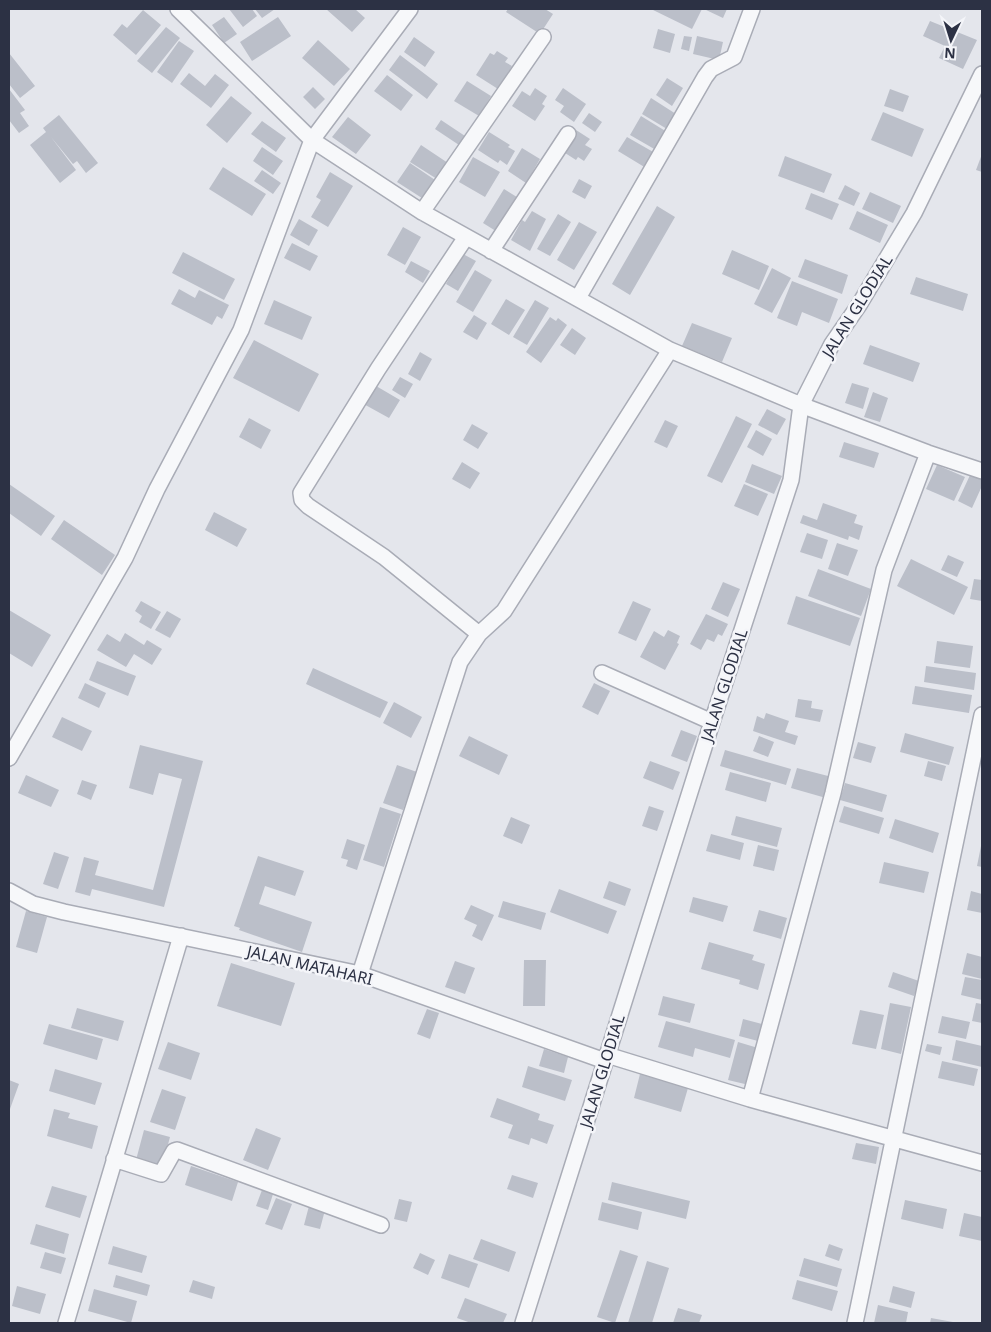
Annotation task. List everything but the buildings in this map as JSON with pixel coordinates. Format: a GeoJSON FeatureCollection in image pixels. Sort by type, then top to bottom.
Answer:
{"type":"FeatureCollection","features":[{"type":"Feature","properties":{"kind":"street"},"geometry":{"type":"LineString","coordinates":[[178,9],[312,140],[422,212],[670,350],[801,405],[928,453],[982,471]]}},
{"type":"Feature","properties":{"kind":"street"},"geometry":{"type":"LineString","coordinates":[[9,758],[125,558],[157,489],[241,330],[312,140],[410,9]]}},
{"type":"Feature","properties":{"kind":"street"},"geometry":{"type":"LineString","coordinates":[[578,298],[705,77],[711,69],[734,57],[752,9]]}},
{"type":"Feature","properties":{"kind":"street"},"geometry":{"type":"LineString","coordinates":[[422,212],[543,37]]}},
{"type":"Feature","properties":{"kind":"street","name":"JALAN GLODIAL"},"geometry":{"type":"LineString","coordinates":[[524,1323],[712,722],[791,480],[801,405],[832,344],[859,305],[914,213],[982,74]]}},
{"type":"Feature","properties":{"kind":"street"},"geometry":{"type":"LineString","coordinates":[[491,251],[568,134]]}},
{"type":"Feature","properties":{"kind":"street"},"geometry":{"type":"LineString","coordinates":[[466,237],[378,369],[301,493],[302,500],[308,506],[384,556],[479,634]]}},
{"type":"Feature","properties":{"kind":"street"},"geometry":{"type":"LineString","coordinates":[[360,974],[460,662],[479,634],[504,612],[670,350]]}},
{"type":"Feature","properties":{"kind":"street"},"geometry":{"type":"LineString","coordinates":[[750,1099],[833,793],[884,570],[928,453]]}},
{"type":"Feature","properties":{"kind":"street"},"geometry":{"type":"LineString","coordinates":[[602,673],[712,722]]}},
{"type":"Feature","properties":{"kind":"street"},"geometry":{"type":"LineString","coordinates":[[855,1323],[982,715]]}},
{"type":"Feature","properties":{"kind":"street","name":"JALAN MATAHARI"},"geometry":{"type":"LineString","coordinates":[[9,891],[43,907],[360,974],[606,1058],[982,1163]]}},
{"type":"Feature","properties":{"kind":"street"},"geometry":{"type":"LineString","coordinates":[[66,1323],[181,936]]}},
{"type":"Feature","properties":{"kind":"street"},"geometry":{"type":"LineString","coordinates":[[114,1159],[161,1174],[174,1151],[177,1150],[381,1225]]}}]}
